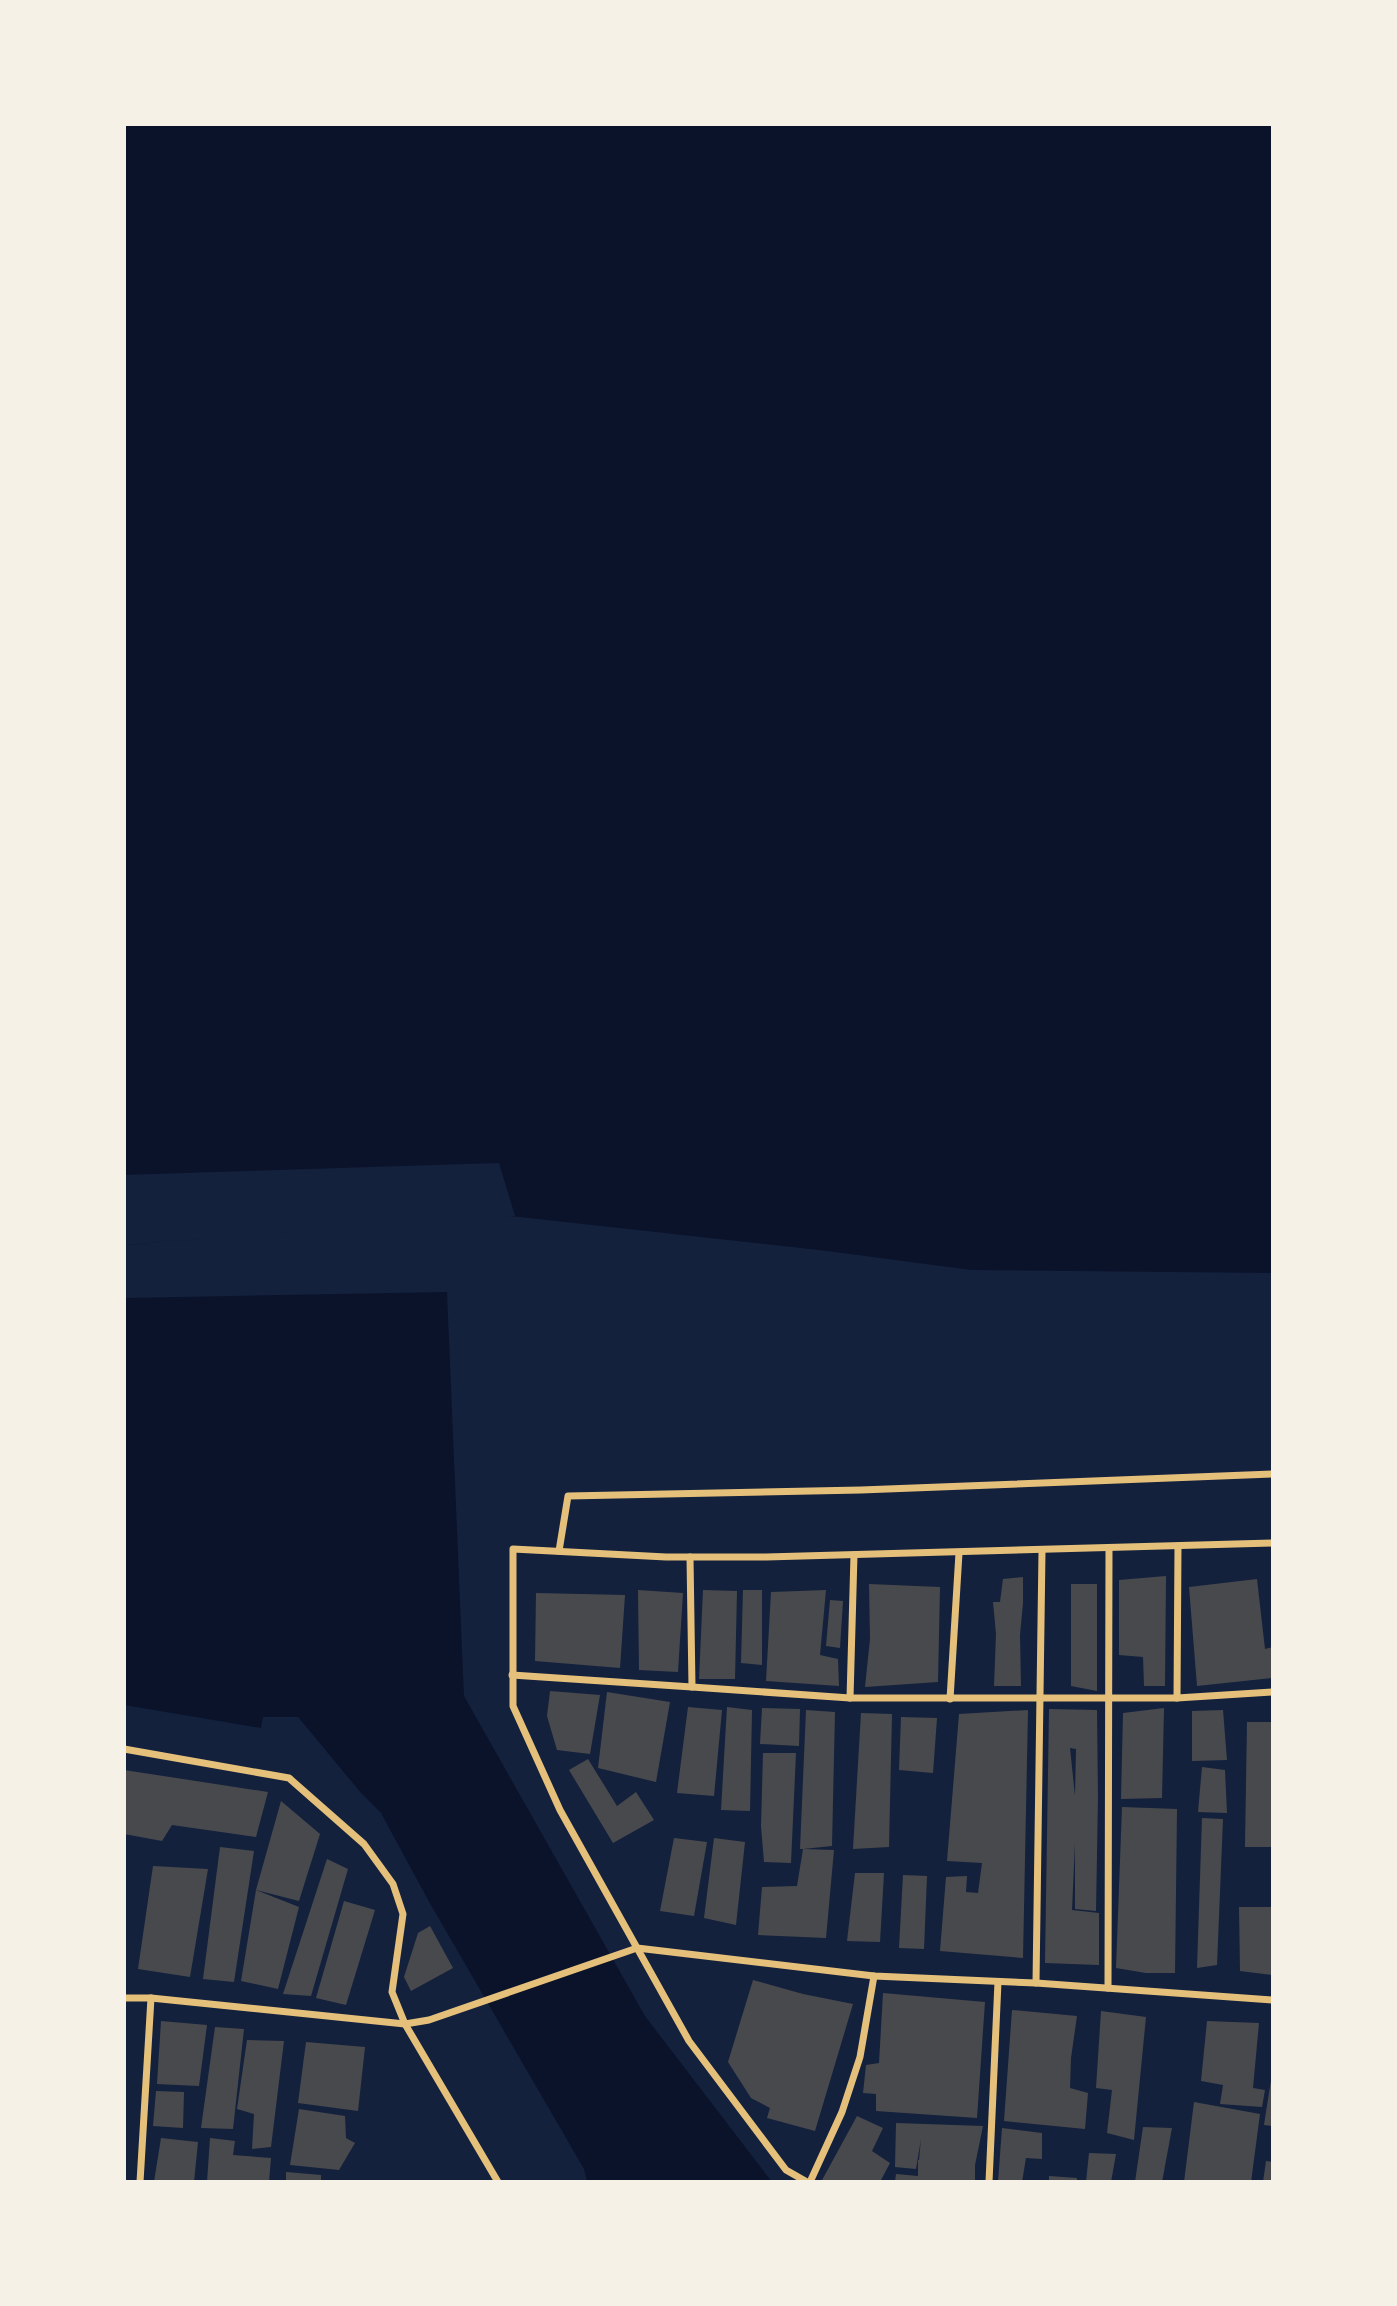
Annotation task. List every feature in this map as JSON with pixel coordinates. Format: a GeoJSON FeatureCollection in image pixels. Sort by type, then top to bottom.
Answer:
{"type":"FeatureCollection","features":[{"type":"Feature","properties":{"kind":"street"},"geometry":{"type":"LineString","coordinates":[[559,1551],[568,1496],[861,1490],[1273,1474]]}},
{"type":"Feature","properties":{"kind":"street"},"geometry":{"type":"LineString","coordinates":[[874,1976],[860,2057],[842,2112],[808,2182],[786,2170],[689,2041],[560,1810],[513,1706],[513,1549],[690,1557],[1273,1544]]}},
{"type":"Feature","properties":{"kind":"street"},"geometry":{"type":"LineString","coordinates":[[1177,1698],[1178,1546]]}},
{"type":"Feature","properties":{"kind":"street"},"geometry":{"type":"LineString","coordinates":[[1108,1988],[1109,1549]]}},
{"type":"Feature","properties":{"kind":"street"},"geometry":{"type":"LineString","coordinates":[[1036,1983],[1042,1551]]}},
{"type":"Feature","properties":{"kind":"street"},"geometry":{"type":"LineString","coordinates":[[950,1699],[959,1553]]}},
{"type":"Feature","properties":{"kind":"street"},"geometry":{"type":"LineString","coordinates":[[850,1698],[854,1555]]}},
{"type":"Feature","properties":{"kind":"street"},"geometry":{"type":"LineString","coordinates":[[690,1557],[692,1687]]}},
{"type":"Feature","properties":{"kind":"street"},"geometry":{"type":"LineString","coordinates":[[512,1675],[850,1698],[1177,1698],[1273,1692]]}},
{"type":"Feature","properties":{"kind":"street"},"geometry":{"type":"LineString","coordinates":[[124,1749],[289,1778],[364,1844],[393,1884],[403,1914],[392,1992],[405,2024],[498,2182]]}},
{"type":"Feature","properties":{"kind":"street"},"geometry":{"type":"LineString","coordinates":[[124,1998],[151,1998],[405,2024],[429,2021],[638,1948],[874,1976],[1036,1983],[1273,2000]]}},
{"type":"Feature","properties":{"kind":"street"},"geometry":{"type":"LineString","coordinates":[[989,2182],[998,1982]]}},
{"type":"Feature","properties":{"kind":"street"},"geometry":{"type":"LineString","coordinates":[[140,2182],[151,1998]]}},
{"type":"Feature","properties":{"kind":"water"},"geometry":{"type":"Polygon","coordinates":[[[124,124],[1273,124],[1273,1273],[971,1270],[502,1215],[124,1245],[124,124]]]}},
{"type":"Feature","properties":{"kind":"water"},"geometry":{"type":"Polygon","coordinates":[[[447,1292],[464,1696],[645,2016],[772,2182],[587,2182],[584,2169],[428,1900],[381,1813],[298,1717],[263,1717],[261,1728],[124,1705],[124,1298],[447,1292]]]}},
{"type":"Feature","properties":{"kind":"pier"},"geometry":{"type":"Polygon","coordinates":[[[499,1163],[515,1216],[124,1245],[124,1175],[499,1163]]]}},
{"type":"Feature","properties":{"kind":"building"},"geometry":{"type":"Polygon","coordinates":[[[1166,1576],[1165,1686],[1144,1686],[1143,1657],[1119,1655],[1119,1580],[1166,1576]]]}},
{"type":"Feature","properties":{"kind":"building"},"geometry":{"type":"Polygon","coordinates":[[[1023,1577],[1021,1686],[994,1686],[996,1634],[993,1602],[1000,1602],[1003,1579],[1023,1577]]]}},
{"type":"Feature","properties":{"kind":"building"},"geometry":{"type":"Polygon","coordinates":[[[1257,1579],[1265,1649],[1273,1647],[1273,1678],[1197,1686],[1189,1587],[1257,1579]]]}},
{"type":"Feature","properties":{"kind":"building"},"geometry":{"type":"Polygon","coordinates":[[[869,1584],[940,1587],[938,1682],[865,1687],[870,1639],[869,1584]]]}},
{"type":"Feature","properties":{"kind":"building"},"geometry":{"type":"Polygon","coordinates":[[[1071,1584],[1097,1584],[1097,1691],[1071,1686],[1071,1584]]]}},
{"type":"Feature","properties":{"kind":"building"},"geometry":{"type":"Polygon","coordinates":[[[638,1590],[683,1593],[678,1672],[639,1670],[638,1590]]]}},
{"type":"Feature","properties":{"kind":"building"},"geometry":{"type":"Polygon","coordinates":[[[703,1590],[737,1591],[735,1679],[699,1679],[703,1590]]]}},
{"type":"Feature","properties":{"kind":"building"},"geometry":{"type":"Polygon","coordinates":[[[743,1590],[762,1590],[762,1665],[741,1663],[743,1590]]]}},
{"type":"Feature","properties":{"kind":"building"},"geometry":{"type":"Polygon","coordinates":[[[826,1590],[820,1655],[838,1659],[839,1686],[766,1681],[771,1592],[826,1590]]]}},
{"type":"Feature","properties":{"kind":"building"},"geometry":{"type":"Polygon","coordinates":[[[536,1593],[625,1595],[620,1668],[535,1661],[536,1593]]]}},
{"type":"Feature","properties":{"kind":"building"},"geometry":{"type":"Polygon","coordinates":[[[830,1600],[843,1601],[840,1648],[826,1646],[830,1600]]]}},
{"type":"Feature","properties":{"kind":"building"},"geometry":{"type":"Polygon","coordinates":[[[550,1691],[600,1695],[590,1754],[557,1750],[547,1716],[550,1691]]]}},
{"type":"Feature","properties":{"kind":"building"},"geometry":{"type":"Polygon","coordinates":[[[607,1692],[670,1702],[656,1782],[598,1768],[607,1692]]]}},
{"type":"Feature","properties":{"kind":"building"},"geometry":{"type":"Polygon","coordinates":[[[688,1707],[722,1710],[714,1796],[677,1793],[688,1707]]]}},
{"type":"Feature","properties":{"kind":"building"},"geometry":{"type":"Polygon","coordinates":[[[727,1707],[752,1710],[750,1811],[721,1810],[727,1707]]]}},
{"type":"Feature","properties":{"kind":"building"},"geometry":{"type":"Polygon","coordinates":[[[762,1708],[800,1709],[799,1746],[760,1744],[762,1708]]]}},
{"type":"Feature","properties":{"kind":"building"},"geometry":{"type":"Polygon","coordinates":[[[1164,1708],[1162,1798],[1121,1799],[1123,1713],[1164,1708]]]}},
{"type":"Feature","properties":{"kind":"building"},"geometry":{"type":"Polygon","coordinates":[[[1049,1709],[1097,1710],[1096,1911],[1075,1909],[1075,1843],[1072,1910],[1099,1913],[1099,1965],[1045,1963],[1049,1709]],[[1070,1748],[1075,1796],[1076,1749],[1070,1748]]]}},
{"type":"Feature","properties":{"kind":"building"},"geometry":{"type":"Polygon","coordinates":[[[806,1710],[835,1712],[832,1846],[800,1849],[806,1710]]]}},
{"type":"Feature","properties":{"kind":"building"},"geometry":{"type":"Polygon","coordinates":[[[1028,1710],[1023,1958],[940,1951],[946,1877],[967,1876],[966,1892],[978,1893],[982,1863],[947,1861],[959,1714],[1028,1710]]]}},
{"type":"Feature","properties":{"kind":"building"},"geometry":{"type":"Polygon","coordinates":[[[1223,1710],[1227,1760],[1192,1761],[1192,1711],[1223,1710]]]}},
{"type":"Feature","properties":{"kind":"building"},"geometry":{"type":"Polygon","coordinates":[[[861,1713],[892,1714],[889,1847],[853,1849],[861,1713]]]}},
{"type":"Feature","properties":{"kind":"building"},"geometry":{"type":"Polygon","coordinates":[[[901,1717],[937,1718],[933,1773],[899,1770],[901,1717]]]}},
{"type":"Feature","properties":{"kind":"building"},"geometry":{"type":"Polygon","coordinates":[[[1247,1722],[1273,1722],[1271,1847],[1245,1847],[1247,1722]]]}},
{"type":"Feature","properties":{"kind":"building"},"geometry":{"type":"Polygon","coordinates":[[[763,1753],[796,1753],[791,1863],[764,1862],[761,1826],[763,1753]]]}},
{"type":"Feature","properties":{"kind":"building"},"geometry":{"type":"Polygon","coordinates":[[[588,1759],[617,1806],[636,1792],[654,1820],[613,1843],[569,1770],[588,1759]]]}},
{"type":"Feature","properties":{"kind":"building"},"geometry":{"type":"Polygon","coordinates":[[[1202,1767],[1225,1770],[1227,1813],[1198,1812],[1202,1767]]]}},
{"type":"Feature","properties":{"kind":"building"},"geometry":{"type":"Polygon","coordinates":[[[124,1770],[268,1792],[256,1837],[172,1825],[162,1841],[124,1834],[124,1770]]]}},
{"type":"Feature","properties":{"kind":"building"},"geometry":{"type":"Polygon","coordinates":[[[281,1801],[320,1834],[299,1901],[256,1890],[281,1801]]]}},
{"type":"Feature","properties":{"kind":"building"},"geometry":{"type":"Polygon","coordinates":[[[1122,1807],[1177,1809],[1175,1973],[1146,1973],[1116,1968],[1122,1807]]]}},
{"type":"Feature","properties":{"kind":"building"},"geometry":{"type":"Polygon","coordinates":[[[1202,1818],[1223,1819],[1217,1965],[1197,1968],[1202,1818]]]}},
{"type":"Feature","properties":{"kind":"building"},"geometry":{"type":"Polygon","coordinates":[[[674,1838],[707,1842],[694,1916],[660,1911],[674,1838]]]}},
{"type":"Feature","properties":{"kind":"building"},"geometry":{"type":"Polygon","coordinates":[[[714,1838],[745,1842],[736,1925],[704,1918],[714,1838]]]}},
{"type":"Feature","properties":{"kind":"building"},"geometry":{"type":"Polygon","coordinates":[[[220,1847],[254,1851],[234,1982],[203,1979],[220,1847]]]}},
{"type":"Feature","properties":{"kind":"building"},"geometry":{"type":"Polygon","coordinates":[[[803,1849],[834,1850],[826,1938],[758,1935],[762,1887],[797,1886],[803,1849]]]}},
{"type":"Feature","properties":{"kind":"building"},"geometry":{"type":"Polygon","coordinates":[[[327,1859],[348,1869],[311,1996],[283,1994],[327,1859]]]}},
{"type":"Feature","properties":{"kind":"building"},"geometry":{"type":"Polygon","coordinates":[[[153,1866],[208,1869],[190,1977],[138,1969],[153,1866]]]}},
{"type":"Feature","properties":{"kind":"building"},"geometry":{"type":"Polygon","coordinates":[[[855,1873],[884,1873],[880,1942],[847,1941],[855,1873]]]}},
{"type":"Feature","properties":{"kind":"building"},"geometry":{"type":"Polygon","coordinates":[[[903,1875],[927,1876],[924,1949],[899,1948],[903,1875]]]}},
{"type":"Feature","properties":{"kind":"building"},"geometry":{"type":"Polygon","coordinates":[[[256,1890],[299,1907],[278,1989],[241,1981],[256,1890]]]}},
{"type":"Feature","properties":{"kind":"building"},"geometry":{"type":"Polygon","coordinates":[[[344,1901],[375,1910],[346,2005],[316,1998],[344,1901]]]}},
{"type":"Feature","properties":{"kind":"building"},"geometry":{"type":"Polygon","coordinates":[[[1239,1907],[1273,1907],[1273,1975],[1240,1971],[1239,1907]]]}},
{"type":"Feature","properties":{"kind":"building"},"geometry":{"type":"Polygon","coordinates":[[[430,1926],[453,1968],[411,1991],[404,1977],[418,1933],[430,1926]]]}},
{"type":"Feature","properties":{"kind":"building"},"geometry":{"type":"Polygon","coordinates":[[[753,1980],[853,2004],[815,2131],[767,2118],[770,2108],[751,2098],[728,2062],[753,1980]]]}},
{"type":"Feature","properties":{"kind":"building"},"geometry":{"type":"Polygon","coordinates":[[[883,1993],[985,2002],[977,2118],[876,2111],[876,2094],[863,2093],[866,2065],[879,2063],[883,1993]]]}},
{"type":"Feature","properties":{"kind":"building"},"geometry":{"type":"Polygon","coordinates":[[[1012,2010],[1077,2016],[1070,2088],[1088,2093],[1085,2129],[1004,2121],[1012,2010]]]}},
{"type":"Feature","properties":{"kind":"building"},"geometry":{"type":"Polygon","coordinates":[[[1101,2011],[1146,2017],[1134,2140],[1107,2133],[1112,2090],[1096,2088],[1101,2011]]]}},
{"type":"Feature","properties":{"kind":"building"},"geometry":{"type":"Polygon","coordinates":[[[161,2021],[207,2025],[199,2086],[157,2084],[161,2021]]]}},
{"type":"Feature","properties":{"kind":"building"},"geometry":{"type":"Polygon","coordinates":[[[1207,2021],[1259,2023],[1253,2088],[1265,2090],[1262,2107],[1220,2104],[1223,2085],[1201,2081],[1207,2021]]]}},
{"type":"Feature","properties":{"kind":"building"},"geometry":{"type":"Polygon","coordinates":[[[215,2027],[244,2029],[233,2129],[201,2128],[215,2027]]]}},
{"type":"Feature","properties":{"kind":"building"},"geometry":{"type":"Polygon","coordinates":[[[247,2040],[284,2041],[271,2147],[252,2149],[254,2114],[237,2109],[247,2040]]]}},
{"type":"Feature","properties":{"kind":"building"},"geometry":{"type":"Polygon","coordinates":[[[306,2042],[365,2047],[358,2111],[298,2103],[306,2042]]]}},
{"type":"Feature","properties":{"kind":"building"},"geometry":{"type":"Polygon","coordinates":[[[1273,2080],[1273,2126],[1264,2125],[1273,2080]]]}},
{"type":"Feature","properties":{"kind":"building"},"geometry":{"type":"Polygon","coordinates":[[[156,2091],[184,2092],[183,2128],[153,2126],[156,2091]]]}},
{"type":"Feature","properties":{"kind":"building"},"geometry":{"type":"Polygon","coordinates":[[[1194,2102],[1260,2114],[1251,2182],[1184,2182],[1194,2102]]]}},
{"type":"Feature","properties":{"kind":"building"},"geometry":{"type":"Polygon","coordinates":[[[299,2109],[345,2116],[346,2138],[355,2143],[339,2170],[290,2165],[299,2109]]]}},
{"type":"Feature","properties":{"kind":"building"},"geometry":{"type":"Polygon","coordinates":[[[857,2116],[883,2128],[872,2151],[890,2163],[880,2182],[821,2182],[857,2116]]]}},
{"type":"Feature","properties":{"kind":"building"},"geometry":{"type":"Polygon","coordinates":[[[896,2123],[983,2126],[975,2165],[975,2182],[895,2182],[896,2174],[918,2176],[921,2139],[916,2169],[895,2167],[896,2123]]]}},
{"type":"Feature","properties":{"kind":"building"},"geometry":{"type":"Polygon","coordinates":[[[1143,2127],[1172,2128],[1162,2182],[1135,2182],[1143,2127]]]}},
{"type":"Feature","properties":{"kind":"building"},"geometry":{"type":"Polygon","coordinates":[[[1002,2128],[1042,2133],[1042,2159],[1026,2158],[1022,2182],[998,2182],[1002,2128]]]}},
{"type":"Feature","properties":{"kind":"building"},"geometry":{"type":"Polygon","coordinates":[[[161,2138],[198,2142],[194,2182],[154,2182],[161,2138]]]}},
{"type":"Feature","properties":{"kind":"building"},"geometry":{"type":"Polygon","coordinates":[[[210,2138],[235,2141],[233,2155],[271,2158],[269,2182],[207,2182],[210,2138]]]}},
{"type":"Feature","properties":{"kind":"building"},"geometry":{"type":"Polygon","coordinates":[[[1089,2153],[1116,2154],[1111,2182],[1086,2182],[1089,2153]]]}},
{"type":"Feature","properties":{"kind":"building"},"geometry":{"type":"Polygon","coordinates":[[[1266,2161],[1273,2162],[1273,2182],[1263,2182],[1266,2161]]]}},
{"type":"Feature","properties":{"kind":"building"},"geometry":{"type":"Polygon","coordinates":[[[286,2172],[321,2175],[321,2182],[286,2182],[286,2172]]]}},
{"type":"Feature","properties":{"kind":"building"},"geometry":{"type":"Polygon","coordinates":[[[1049,2176],[1077,2178],[1077,2182],[1049,2182],[1049,2176]]]}}]}
